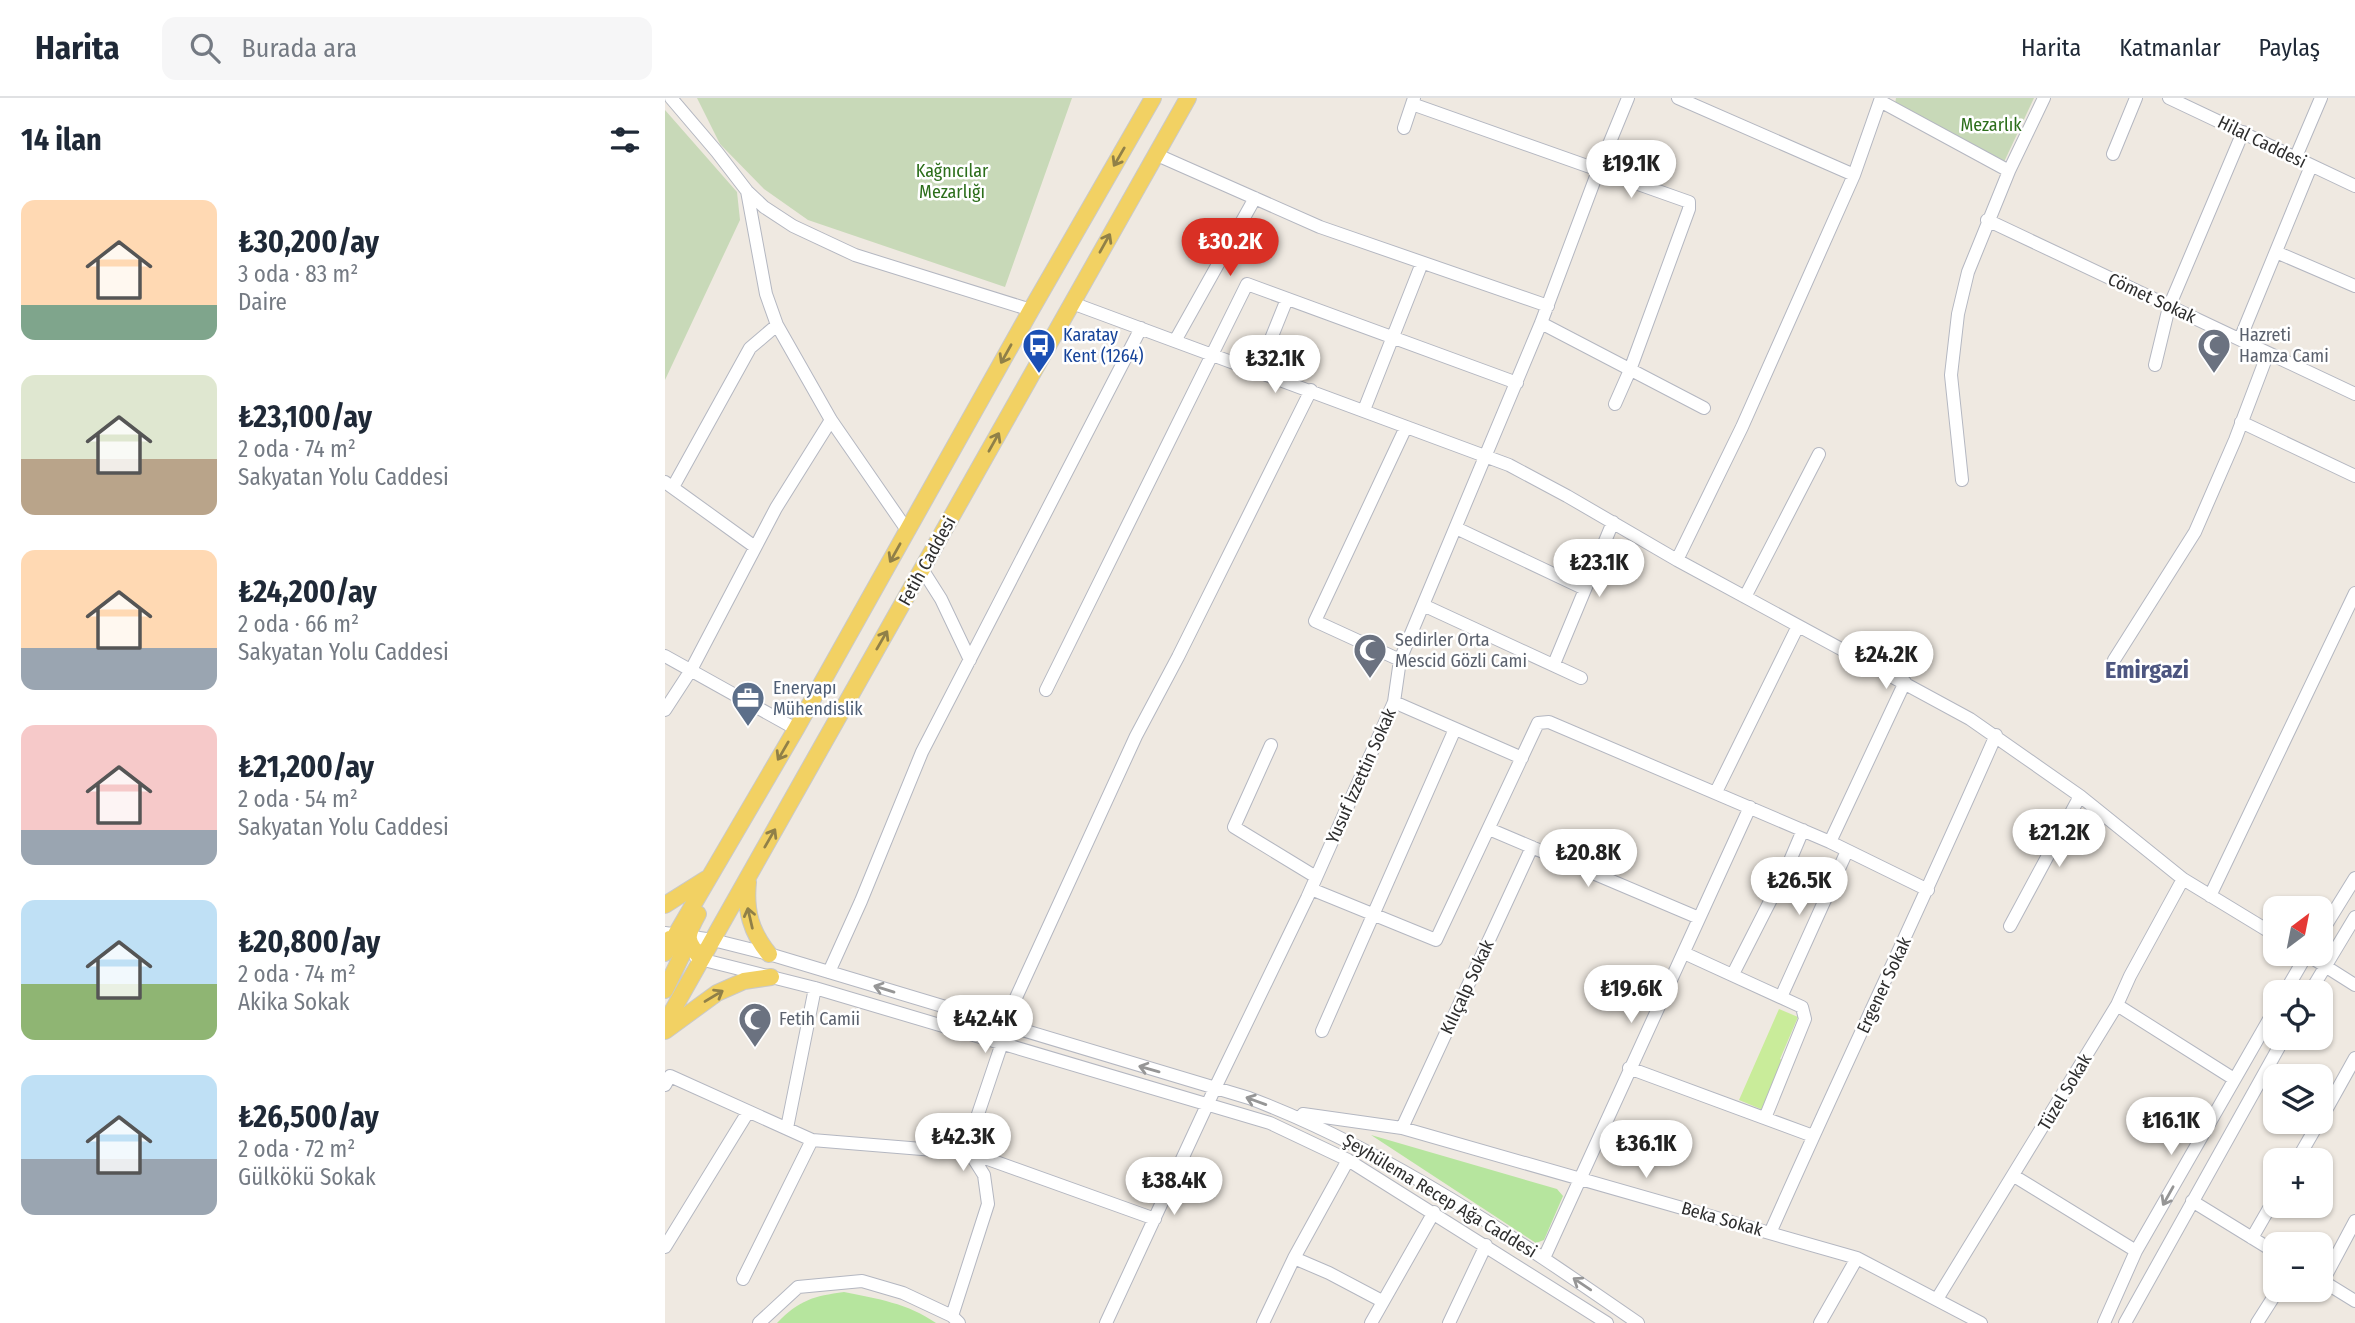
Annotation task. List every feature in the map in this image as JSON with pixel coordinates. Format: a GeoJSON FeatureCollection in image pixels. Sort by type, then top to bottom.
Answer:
{"type":"FeatureCollection","features":[{"type":"Feature","properties":{"kind":"main road","name":"Fetih Caddesi"},"geometry":{"type":"LineString","coordinates":[[672,943],[1153,98]]}},
{"type":"Feature","properties":{"kind":"main road","name":"Fetih Caddesi"},"geometry":{"type":"LineString","coordinates":[[665,1024],[1188,98]]}},
{"type":"Feature","properties":{"kind":"main road"},"geometry":{"type":"LineString","coordinates":[[665,990],[672,943],[692,926],[731,854],[740,826]]}},
{"type":"Feature","properties":{"kind":"main road"},"geometry":{"type":"LineString","coordinates":[[748,876],[748,920],[756,938],[769,954]]}},
{"type":"Feature","properties":{"kind":"main road"},"geometry":{"type":"LineString","coordinates":[[665,905],[708,878]]}},
{"type":"Feature","properties":{"kind":"main road"},"geometry":{"type":"LineString","coordinates":[[672,943],[690,946],[702,960]]}},
{"type":"Feature","properties":{"kind":"main road"},"geometry":{"type":"LineString","coordinates":[[665,1031],[717,993],[744,981],[771,977]]}},
{"type":"Feature","properties":{"kind":"street"},"geometry":{"type":"LineString","coordinates":[[671,98],[747,191],[764,207],[793,226],[855,255],[1031,310]]}},
{"type":"Feature","properties":{"kind":"street","name":"Yusuf İzzettin Sokak"},"geometry":{"type":"LineString","coordinates":[[1106,1323],[1215,1087],[1314,883],[1394,702],[1400,660],[1517,383],[1628,98]]}},
{"type":"Feature","properties":{"kind":"street"},"geometry":{"type":"LineString","coordinates":[[1678,98],[1854,175]]}},
{"type":"Feature","properties":{"kind":"street"},"geometry":{"type":"LineString","coordinates":[[1962,480],[1951,375],[1958,314],[1968,272],[1987,220],[2043,98]]}},
{"type":"Feature","properties":{"kind":"street"},"geometry":{"type":"LineString","coordinates":[[2113,154],[2136,98]]}},
{"type":"Feature","properties":{"kind":"street"},"geometry":{"type":"LineString","coordinates":[[2295,159],[2321,98]]}},
{"type":"Feature","properties":{"kind":"street"},"geometry":{"type":"LineString","coordinates":[[1677,560],[1742,427],[1854,175],[1880,99],[2008,172]]}},
{"type":"Feature","properties":{"kind":"street","name":"Hilal Caddesi"},"geometry":{"type":"LineString","coordinates":[[2174,99],[2355,186]]}},
{"type":"Feature","properties":{"kind":"street"},"geometry":{"type":"LineString","coordinates":[[1404,128],[1413,101],[1598,171],[1689,202],[1689,209],[1615,404]]}},
{"type":"Feature","properties":{"kind":"street"},"geometry":{"type":"LineString","coordinates":[[2155,365],[2169,307],[2243,132]]}},
{"type":"Feature","properties":{"kind":"street"},"geometry":{"type":"LineString","coordinates":[[1155,155],[1320,227],[1548,306]]}},
{"type":"Feature","properties":{"kind":"street"},"geometry":{"type":"LineString","coordinates":[[2240,340],[2311,166]]}},
{"type":"Feature","properties":{"kind":"street"},"geometry":{"type":"LineString","coordinates":[[747,191],[766,294],[777,325],[831,419],[907,530]]}},
{"type":"Feature","properties":{"kind":"street"},"geometry":{"type":"LineString","coordinates":[[1175,341],[1255,198]]}},
{"type":"Feature","properties":{"kind":"street","name":"Cömet Sokak"},"geometry":{"type":"LineString","coordinates":[[1987,220],[2355,394]]}},
{"type":"Feature","properties":{"kind":"street"},"geometry":{"type":"LineString","coordinates":[[2276,251],[2355,286]]}},
{"type":"Feature","properties":{"kind":"street"},"geometry":{"type":"LineString","coordinates":[[1364,410],[1422,263]]}},
{"type":"Feature","properties":{"kind":"street"},"geometry":{"type":"LineString","coordinates":[[1046,690],[1247,284],[1517,383]]}},
{"type":"Feature","properties":{"kind":"street"},"geometry":{"type":"LineString","coordinates":[[1258,371],[1287,299]]}},
{"type":"Feature","properties":{"kind":"street"},"geometry":{"type":"LineString","coordinates":[[1072,303],[1509,465],[1677,560],[1905,682],[1996,736],[2080,796],[2183,879],[2263,928]]}},
{"type":"Feature","properties":{"kind":"street"},"geometry":{"type":"LineString","coordinates":[[1541,323],[1704,408]]}},
{"type":"Feature","properties":{"kind":"street"},"geometry":{"type":"LineString","coordinates":[[755,547],[669,485],[750,348],[777,325]]}},
{"type":"Feature","properties":{"kind":"street"},"geometry":{"type":"LineString","coordinates":[[829,972],[922,752],[1141,328]]}},
{"type":"Feature","properties":{"kind":"street"},"geometry":{"type":"LineString","coordinates":[[2114,660],[2195,532],[2268,353]]}},
{"type":"Feature","properties":{"kind":"street"},"geometry":{"type":"LineString","coordinates":[[1003,1026],[1136,736],[1311,390]]}},
{"type":"Feature","properties":{"kind":"street"},"geometry":{"type":"LineString","coordinates":[[665,710],[691,670],[776,508],[831,419]]}},
{"type":"Feature","properties":{"kind":"street"},"geometry":{"type":"LineString","coordinates":[[2241,422],[2355,476]]}},
{"type":"Feature","properties":{"kind":"street"},"geometry":{"type":"LineString","coordinates":[[1400,660],[1315,621],[1406,428]]}},
{"type":"Feature","properties":{"kind":"street"},"geometry":{"type":"LineString","coordinates":[[1745,597],[1819,454]]}},
{"type":"Feature","properties":{"kind":"street"},"geometry":{"type":"LineString","coordinates":[[1554,664],[1613,522]]}},
{"type":"Feature","properties":{"kind":"street"},"geometry":{"type":"LineString","coordinates":[[1456,528],[1585,589]]}},
{"type":"Feature","properties":{"kind":"street"},"geometry":{"type":"LineString","coordinates":[[922,569],[941,599],[970,660]]}},
{"type":"Feature","properties":{"kind":"street"},"geometry":{"type":"LineString","coordinates":[[2210,896],[2355,593]]}},
{"type":"Feature","properties":{"kind":"street"},"geometry":{"type":"LineString","coordinates":[[1423,605],[1581,678]]}},
{"type":"Feature","properties":{"kind":"street"},"geometry":{"type":"LineString","coordinates":[[1716,792],[1798,626]]}},
{"type":"Feature","properties":{"kind":"street"},"geometry":{"type":"LineString","coordinates":[[665,656],[796,729]]}},
{"type":"Feature","properties":{"kind":"street"},"geometry":{"type":"LineString","coordinates":[[1830,842],[1905,682]]}},
{"type":"Feature","properties":{"kind":"street"},"geometry":{"type":"LineString","coordinates":[[1394,702],[1522,758]]}},
{"type":"Feature","properties":{"kind":"street"},"geometry":{"type":"LineString","coordinates":[[1271,745],[1234,827],[1314,883],[1373,915],[1436,940],[1538,723],[1549,722],[1716,792],[1830,842],[1929,890]]}},
{"type":"Feature","properties":{"kind":"street"},"geometry":{"type":"LineString","coordinates":[[1322,1031],[1455,729]]}},
{"type":"Feature","properties":{"kind":"street","name":"Ergener Sokak"},"geometry":{"type":"LineString","coordinates":[[1770,1233],[1929,890],[1996,736]]}},
{"type":"Feature","properties":{"kind":"street"},"geometry":{"type":"LineString","coordinates":[[2010,926],[2080,796]]}},
{"type":"Feature","properties":{"kind":"street"},"geometry":{"type":"LineString","coordinates":[[1544,1258],[1750,807]]}},
{"type":"Feature","properties":{"kind":"street"},"geometry":{"type":"LineString","coordinates":[[1489,829],[1699,918]]}},
{"type":"Feature","properties":{"kind":"street"},"geometry":{"type":"LineString","coordinates":[[1733,974],[1786,870],[1803,830]]}},
{"type":"Feature","properties":{"kind":"street","name":"Kılıçalp Sokak"},"geometry":{"type":"LineString","coordinates":[[1402,1128],[1532,847]]}},
{"type":"Feature","properties":{"kind":"street"},"geometry":{"type":"LineString","coordinates":[[1781,997],[1847,851]]}},
{"type":"Feature","properties":{"kind":"street"},"geometry":{"type":"LineString","coordinates":[[2333,914],[2355,878]]}},
{"type":"Feature","properties":{"kind":"street","name":"Tüzel Sokak"},"geometry":{"type":"LineString","coordinates":[[1937,1299],[2117,1005],[2183,879]]}},
{"type":"Feature","properties":{"kind":"street"},"geometry":{"type":"LineString","coordinates":[[2333,952],[2355,917]]}},
{"type":"Feature","properties":{"kind":"street","name":"Şeyhülema Recep Ağa Caddesi"},"geometry":{"type":"LineString","coordinates":[[672,943],[713,940],[769,954],[1003,1026],[1215,1087],[1287,1112],[1380,1158],[1544,1258],[1638,1323]]}},
{"type":"Feature","properties":{"kind":"street"},"geometry":{"type":"LineString","coordinates":[[1684,953],[1802,1007],[1805,1018],[1765,1118]]}},
{"type":"Feature","properties":{"kind":"street","name":"Şeyhülema Recep Ağa Caddesi"},"geometry":{"type":"LineString","coordinates":[[702,960],[815,988],[1270,1123],[1348,1160],[1607,1323]]}},
{"type":"Feature","properties":{"kind":"street"},"geometry":{"type":"LineString","coordinates":[[2326,966],[2355,985]]}},
{"type":"Feature","properties":{"kind":"street"},"geometry":{"type":"LineString","coordinates":[[787,1128],[815,988]]}},
{"type":"Feature","properties":{"kind":"street"},"geometry":{"type":"LineString","coordinates":[[2117,1005],[2234,1079]]}},
{"type":"Feature","properties":{"kind":"street"},"geometry":{"type":"LineString","coordinates":[[2104,1323],[2136,1251],[2263,1029]]}},
{"type":"Feature","properties":{"kind":"street"},"geometry":{"type":"LineString","coordinates":[[759,1323],[797,1287],[862,1281],[903,1293],[955,1319],[988,1204],[984,1175],[971,1153],[969,1138],[1002,1043]]}},
{"type":"Feature","properties":{"kind":"street"},"geometry":{"type":"LineString","coordinates":[[2125,1323],[2277,1050]]}},
{"type":"Feature","properties":{"kind":"street"},"geometry":{"type":"LineString","coordinates":[[2333,1097],[2355,1058]]}},
{"type":"Feature","properties":{"kind":"street"},"geometry":{"type":"LineString","coordinates":[[1629,1068],[1813,1136]]}},
{"type":"Feature","properties":{"kind":"street"},"geometry":{"type":"LineString","coordinates":[[665,1085],[670,1076],[813,1140],[971,1153],[1155,1219]]}},
{"type":"Feature","properties":{"kind":"street"},"geometry":{"type":"LineString","coordinates":[[665,1247],[748,1112]]}},
{"type":"Feature","properties":{"kind":"street","name":"Beka Sokak"},"geometry":{"type":"LineString","coordinates":[[1287,1112],[1402,1128],[1857,1258],[1981,1323]]}},
{"type":"Feature","properties":{"kind":"street"},"geometry":{"type":"LineString","coordinates":[[743,1279],[813,1140]]}},
{"type":"Feature","properties":{"kind":"street"},"geometry":{"type":"LineString","coordinates":[[1263,1323],[1294,1258],[1348,1160]]}},
{"type":"Feature","properties":{"kind":"street"},"geometry":{"type":"LineString","coordinates":[[2014,1176],[2136,1251]]}},
{"type":"Feature","properties":{"kind":"street"},"geometry":{"type":"LineString","coordinates":[[2192,1201],[2263,1245]]}},
{"type":"Feature","properties":{"kind":"street"},"geometry":{"type":"LineString","coordinates":[[1371,1323],[1434,1212]]}},
{"type":"Feature","properties":{"kind":"street"},"geometry":{"type":"LineString","coordinates":[[2252,1238],[2264,1218]]}},
{"type":"Feature","properties":{"kind":"street"},"geometry":{"type":"LineString","coordinates":[[2333,1261],[2355,1221]]}},
{"type":"Feature","properties":{"kind":"street"},"geometry":{"type":"LineString","coordinates":[[1448,1323],[1486,1245]]}},
{"type":"Feature","properties":{"kind":"street"},"geometry":{"type":"LineString","coordinates":[[1294,1258],[1383,1301]]}},
{"type":"Feature","properties":{"kind":"street"},"geometry":{"type":"LineString","coordinates":[[1820,1323],[1857,1258]]}},
{"type":"Feature","properties":{"kind":"street"},"geometry":{"type":"LineString","coordinates":[[2333,1288],[2355,1301]]}},
{"type":"Feature","properties":{"kind":"street"},"geometry":{"type":"LineString","coordinates":[[2257,1323],[2270,1302]]}},
{"type":"Feature","properties":{"kind":"green space","name":"Kağnıcılar Mezarlığı"},"geometry":{"type":"Polygon","coordinates":[[[697,98],[1072,98],[1005,287],[808,220],[764,189],[720,144],[697,98]]]}},
{"type":"Feature","properties":{"kind":"green space","name":"Mezarlık"},"geometry":{"type":"Polygon","coordinates":[[[1896,98],[2034,98],[2004,162],[1895,104],[1896,98]]]}},
{"type":"Feature","properties":{"kind":"green space"},"geometry":{"type":"Polygon","coordinates":[[[665,110],[737,192],[740,220],[665,380],[665,110]]]}},
{"type":"Feature","properties":{"kind":"green space"},"geometry":{"type":"Polygon","coordinates":[[[1779,1009],[1798,1017],[1780,1059],[1784,1061],[1763,1110],[1739,1100],[1779,1009]]]}},
{"type":"Feature","properties":{"kind":"green space"},"geometry":{"type":"Polygon","coordinates":[[[1371,1135],[1557,1189],[1563,1196],[1544,1240],[1536,1243],[1371,1135]]]}},
{"type":"Feature","properties":{"kind":"green space"},"geometry":{"type":"Polygon","coordinates":[[[844,1292],[903,1306],[936,1323],[777,1323],[807,1300],[844,1292]]]}},
{"type":"Feature","properties":{"kind":"place","name":"Karatay Kent (1264)"},"geometry":{"type":"Point","coordinates":[1039,375]}},
{"type":"Feature","properties":{"kind":"place","name":"Hazreti Hamza Cami"},"geometry":{"type":"Point","coordinates":[2214,375]}},
{"type":"Feature","properties":{"kind":"place","name":"Sedirler Orta Mescid Gözli Cami"},"geometry":{"type":"Point","coordinates":[1370,680]}},
{"type":"Feature","properties":{"kind":"place","name":"Eneryapı Mühendislik"},"geometry":{"type":"Point","coordinates":[748,728]}},
{"type":"Feature","properties":{"kind":"place","name":"Fetih Camii"},"geometry":{"type":"Point","coordinates":[755,1049]}},
{"type":"Feature","properties":{"kind":"district","name":"Emirgazi"},"geometry":{"type":"Point","coordinates":[2147,670]}}]}
